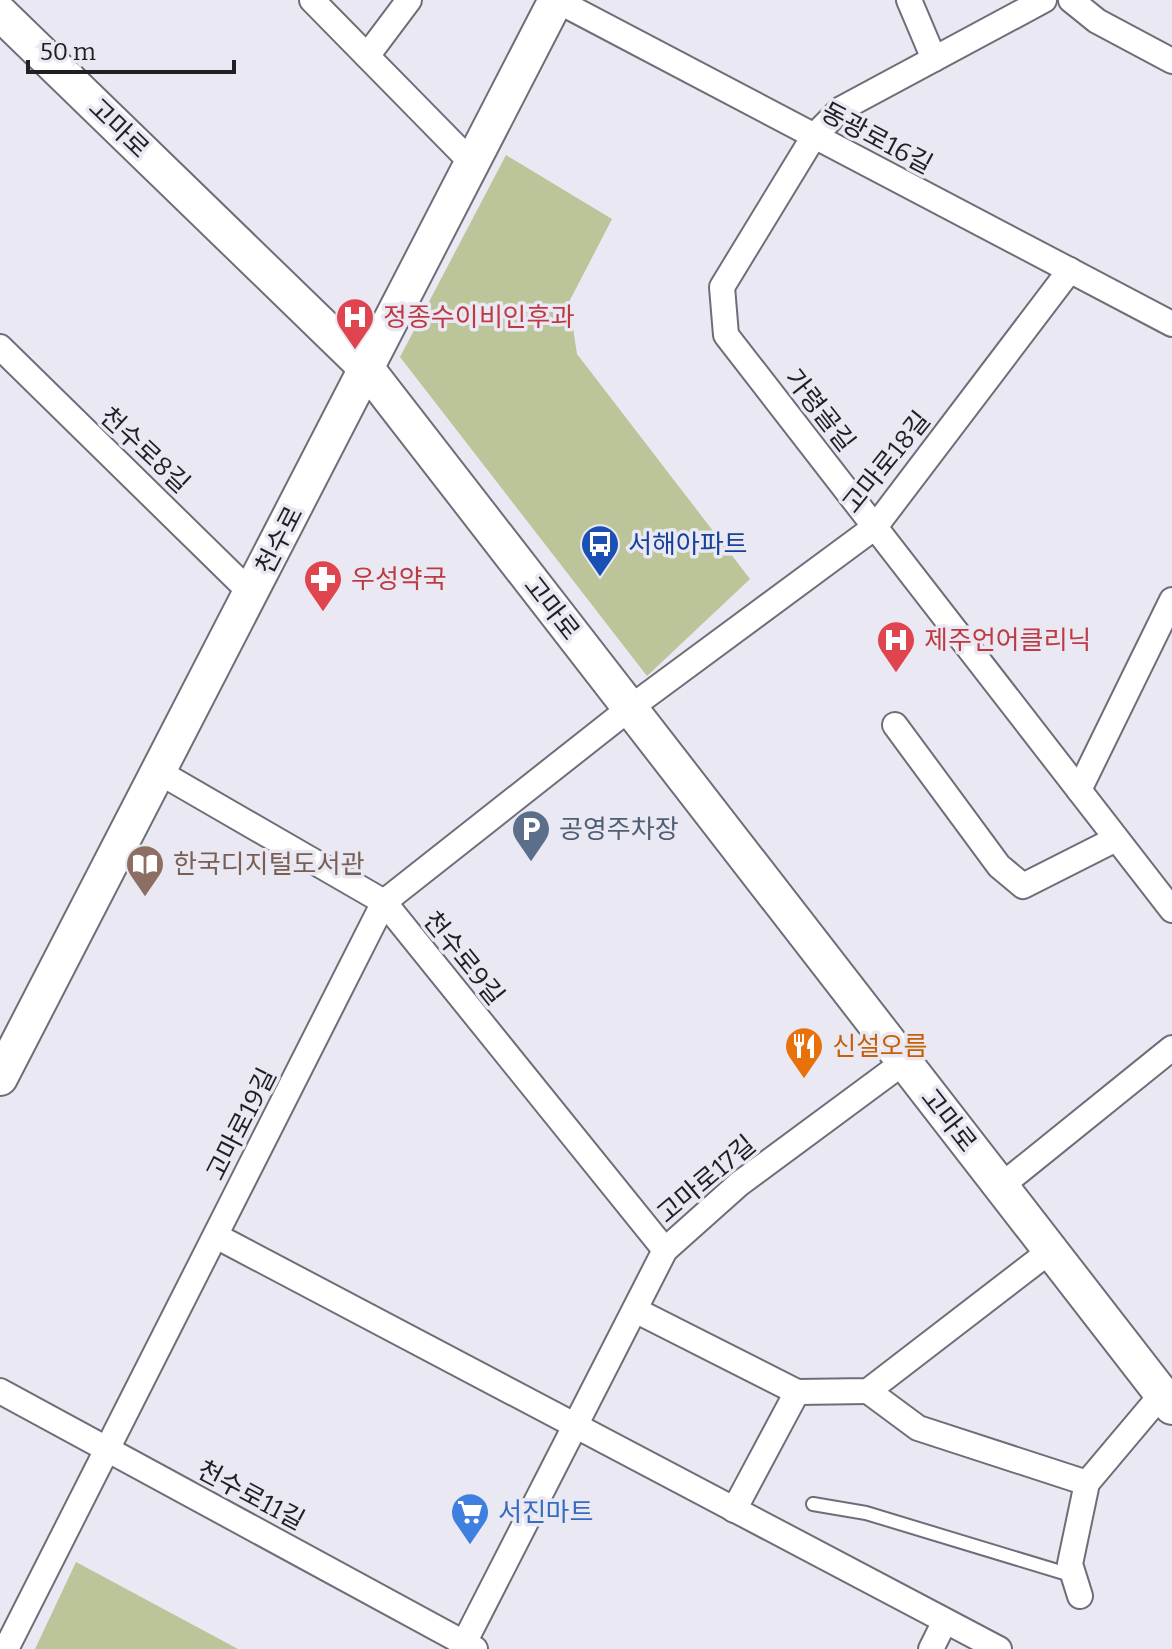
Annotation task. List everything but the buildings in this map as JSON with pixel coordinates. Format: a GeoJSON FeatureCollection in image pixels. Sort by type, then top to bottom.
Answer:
{"type":"FeatureCollection","features":[{"type":"Feature","properties":{"kind":"main road","name":"천수로"},"geometry":{"type":"LineString","coordinates":[[0,1078],[556,0]]}},
{"type":"Feature","properties":{"kind":"main road","name":"고마로"},"geometry":{"type":"LineString","coordinates":[[0,13],[367,369],[1167,1401]]}},
{"type":"Feature","properties":{"kind":"street"},"geometry":{"type":"LineString","coordinates":[[312,0],[473,164]]}},
{"type":"Feature","properties":{"kind":"street"},"geometry":{"type":"LineString","coordinates":[[367,56],[409,0]]}},
{"type":"Feature","properties":{"kind":"street","name":"동광로16길"},"geometry":{"type":"LineString","coordinates":[[556,0],[1172,324]]}},
{"type":"Feature","properties":{"kind":"street"},"geometry":{"type":"LineString","coordinates":[[909,0],[934,59]]}},
{"type":"Feature","properties":{"kind":"street","name":"가령골길"},"geometry":{"type":"LineString","coordinates":[[1044,0],[841,109],[814,136],[722,287],[726,335],[1172,910]]}},
{"type":"Feature","properties":{"kind":"street"},"geometry":{"type":"LineString","coordinates":[[1071,0],[1097,21],[1172,61]]}},
{"type":"Feature","properties":{"kind":"street","name":"고마로18길"},"geometry":{"type":"LineString","coordinates":[[630,708],[875,527],[1070,270]]}},
{"type":"Feature","properties":{"kind":"street","name":"천수로8길"},"geometry":{"type":"LineString","coordinates":[[0,347],[251,593]]}},
{"type":"Feature","properties":{"kind":"street"},"geometry":{"type":"LineString","coordinates":[[1079,790],[1172,600]]}},
{"type":"Feature","properties":{"kind":"street","name":"고마로19길"},"geometry":{"type":"LineString","coordinates":[[6,1649],[384,902],[630,708]]}},
{"type":"Feature","properties":{"kind":"street"},"geometry":{"type":"LineString","coordinates":[[895,725],[999,866],[1023,886],[1116,839]]}},
{"type":"Feature","properties":{"kind":"street","name":"천수로9길"},"geometry":{"type":"LineString","coordinates":[[159,772],[384,902],[665,1250]]}},
{"type":"Feature","properties":{"kind":"street"},"geometry":{"type":"LineString","coordinates":[[1001,1186],[1172,1048]]}},
{"type":"Feature","properties":{"kind":"street","name":"고마로17길"},"geometry":{"type":"LineString","coordinates":[[467,1647],[665,1250],[739,1184],[904,1062]]}},
{"type":"Feature","properties":{"kind":"street"},"geometry":{"type":"LineString","coordinates":[[216,1236],[999,1649]]}},
{"type":"Feature","properties":{"kind":"street"},"geometry":{"type":"LineString","coordinates":[[635,1310],[797,1392],[868,1391],[1050,1251]]}},
{"type":"Feature","properties":{"kind":"street","name":"천수로11길"},"geometry":{"type":"LineString","coordinates":[[0,1391],[467,1647]]}},
{"type":"Feature","properties":{"kind":"street"},"geometry":{"type":"LineString","coordinates":[[868,1391],[918,1428],[1087,1483]]}},
{"type":"Feature","properties":{"kind":"street"},"geometry":{"type":"LineString","coordinates":[[734,1510],[797,1392]]}},
{"type":"Feature","properties":{"kind":"street"},"geometry":{"type":"LineString","coordinates":[[1077,1586],[1070,1564],[1087,1483],[1167,1401]]}},
{"type":"Feature","properties":{"kind":"street"},"geometry":{"type":"LineString","coordinates":[[931,1649],[945,1621]]}},
{"type":"Feature","properties":{"kind":"lane"},"geometry":{"type":"LineString","coordinates":[[813,1504],[866,1513],[1077,1586]]}},
{"type":"Feature","properties":{"kind":"green space"},"geometry":{"type":"Polygon","coordinates":[[[506,155],[612,219],[569,302],[577,354],[750,579],[647,676],[400,357],[506,155]]]}},
{"type":"Feature","properties":{"kind":"green space"},"geometry":{"type":"Polygon","coordinates":[[[76,1562],[238,1649],[35,1649],[76,1562]]]}},
{"type":"Feature","properties":{"kind":"place","name":"정종수이비인후과"},"geometry":{"type":"Point","coordinates":[355,351]}},
{"type":"Feature","properties":{"kind":"place","name":"서해아파트"},"geometry":{"type":"Point","coordinates":[600,578]}},
{"type":"Feature","properties":{"kind":"place","name":"우성약국"},"geometry":{"type":"Point","coordinates":[323,613]}},
{"type":"Feature","properties":{"kind":"place","name":"제주언어클리닉"},"geometry":{"type":"Point","coordinates":[896,674]}},
{"type":"Feature","properties":{"kind":"place","name":"공영주차장"},"geometry":{"type":"Point","coordinates":[531,863]}},
{"type":"Feature","properties":{"kind":"place","name":"한국디지털도서관"},"geometry":{"type":"Point","coordinates":[145,898]}},
{"type":"Feature","properties":{"kind":"place","name":"신설오름"},"geometry":{"type":"Point","coordinates":[804,1080]}},
{"type":"Feature","properties":{"kind":"place","name":"서진마트"},"geometry":{"type":"Point","coordinates":[470,1546]}}]}
